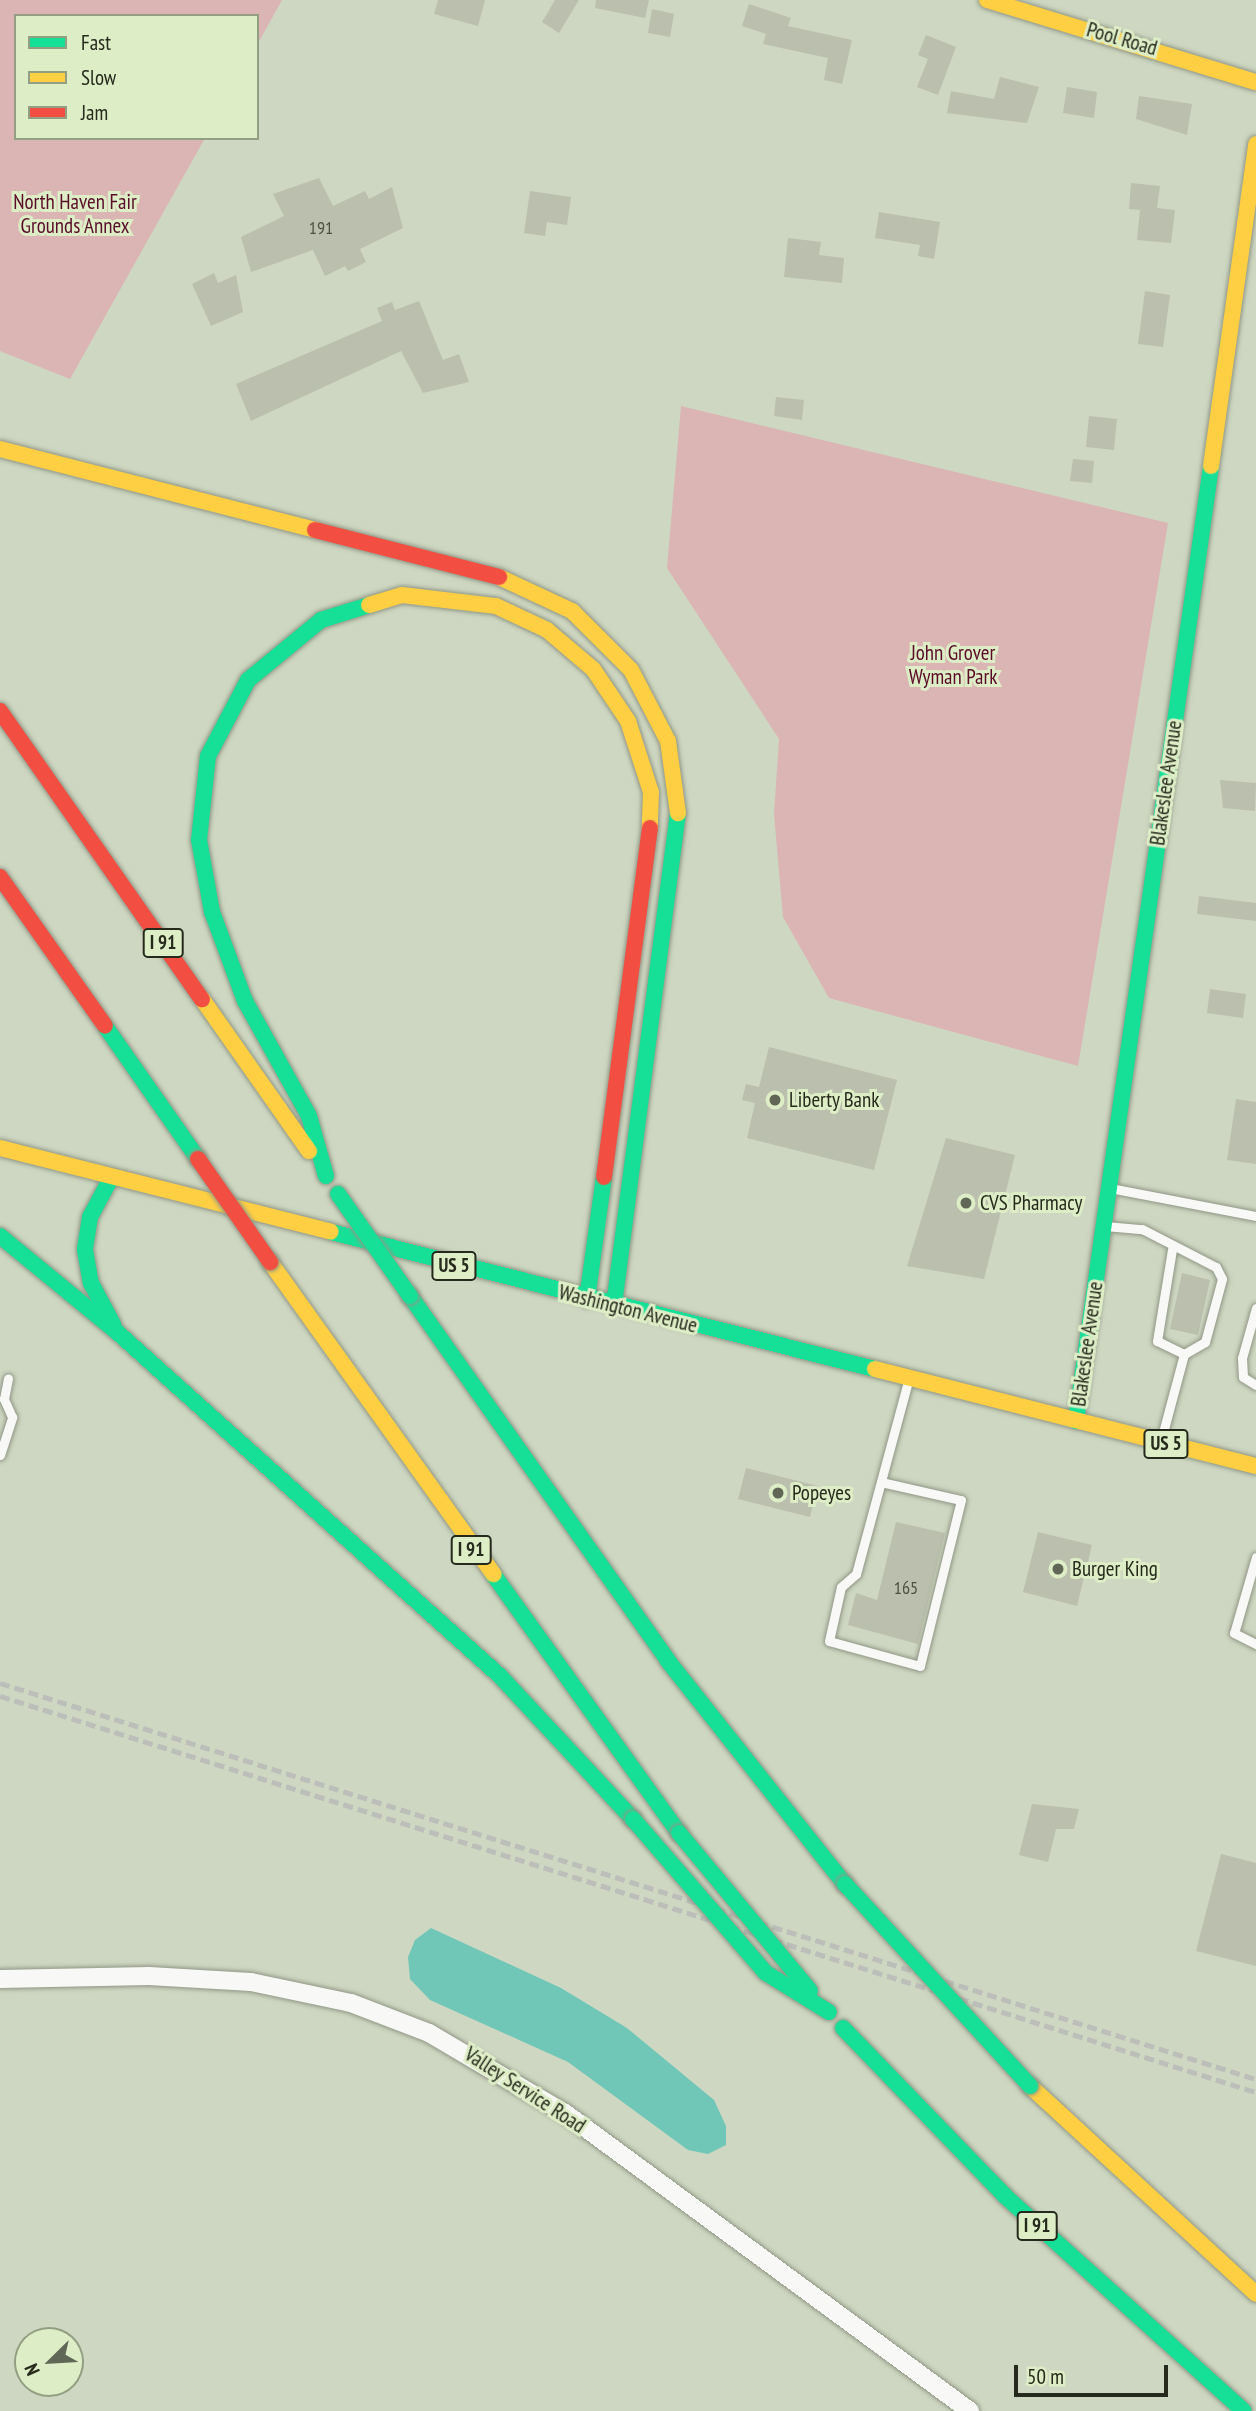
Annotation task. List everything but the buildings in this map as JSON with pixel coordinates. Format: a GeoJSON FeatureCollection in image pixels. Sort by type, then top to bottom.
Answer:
{"type":"FeatureCollection","features":[{"type":"Feature","properties":{"kind":"main road","name":"Pool Road"},"geometry":{"type":"LineString","coordinates":[[987,0],[1256,82]]}},
{"type":"Feature","properties":{"kind":"main road","name":"Blakeslee Avenue"},"geometry":{"type":"LineString","coordinates":[[1076,1421],[1256,144]]}},
{"type":"Feature","properties":{"kind":"main road"},"geometry":{"type":"LineString","coordinates":[[0,449],[508,579],[572,611],[631,670],[668,741],[680,827],[614,1305]]}},
{"type":"Feature","properties":{"kind":"main road"},"geometry":{"type":"LineString","coordinates":[[326,1176],[309,1116],[245,1001],[212,912],[200,841],[208,756],[248,680],[321,620],[402,595],[496,606],[547,630],[593,669],[628,720],[651,792],[648,867],[587,1298]]}},
{"type":"Feature","properties":{"kind":"main road","name":"I 91"},"geometry":{"type":"LineString","coordinates":[[0,711],[668,1661],[845,1884],[1030,2086],[1256,2294]]}},
{"type":"Feature","properties":{"kind":"main road","name":"I 91"},"geometry":{"type":"LineString","coordinates":[[0,877],[270,1262],[679,1833],[843,2028],[1005,2196],[1244,2411]]}},
{"type":"Feature","properties":{"kind":"main road","name":"Washington Avenue"},"geometry":{"type":"LineString","coordinates":[[0,1148],[1256,1466]]}},
{"type":"Feature","properties":{"kind":"main road"},"geometry":{"type":"LineString","coordinates":[[111,1178],[90,1217],[85,1250],[91,1283],[117,1332]]}},
{"type":"Feature","properties":{"kind":"main road"},"geometry":{"type":"LineString","coordinates":[[0,1236],[117,1332],[500,1676],[633,1819],[765,1973],[829,2012]]}},
{"type":"Feature","properties":{"kind":"street","name":"Valley Service Road"},"geometry":{"type":"LineString","coordinates":[[0,1979],[149,1976],[251,1982],[351,2003],[429,2033],[565,2113],[970,2411]]}},
{"type":"Feature","properties":{"kind":"lane"},"geometry":{"type":"LineString","coordinates":[[1109,1187],[1256,1216]]}},
{"type":"Feature","properties":{"kind":"lane"},"geometry":{"type":"LineString","coordinates":[[1104,1225],[1142,1229],[1172,1249],[1206,1260],[1222,1279],[1206,1342],[1184,1354],[1161,1442]]}},
{"type":"Feature","properties":{"kind":"lane"},"geometry":{"type":"LineString","coordinates":[[1172,1249],[1157,1340],[1184,1354]]}},
{"type":"Feature","properties":{"kind":"lane"},"geometry":{"type":"LineString","coordinates":[[1256,1308],[1242,1359],[1243,1377],[1256,1385]]}},
{"type":"Feature","properties":{"kind":"lane"},"geometry":{"type":"LineString","coordinates":[[0,1455],[12,1417],[2,1401],[8,1378]]}},
{"type":"Feature","properties":{"kind":"lane"},"geometry":{"type":"LineString","coordinates":[[881,1482],[961,1500],[920,1666],[829,1641],[841,1587],[856,1574],[881,1482],[909,1379]]}},
{"type":"Feature","properties":{"kind":"lane"},"geometry":{"type":"LineString","coordinates":[[1256,1557],[1234,1633],[1256,1644]]}},
{"type":"Feature","properties":{"kind":"green space","name":"North Haven Fair Grounds Annex"},"geometry":{"type":"Polygon","coordinates":[[[0,0],[282,0],[259,41],[259,14],[14,14],[14,140],[204,140],[70,379],[0,351],[0,0]]]}},
{"type":"Feature","properties":{"kind":"green space","name":"John Grover Wyman Park"},"geometry":{"type":"Polygon","coordinates":[[[681,406],[1168,523],[1078,1066],[829,998],[783,917],[774,814],[779,739],[667,568],[681,406]]]}},
{"type":"Feature","properties":{"kind":"water"},"geometry":{"type":"Polygon","coordinates":[[[431,1928],[561,1988],[627,2028],[714,2100],[726,2126],[726,2145],[708,2154],[688,2150],[568,2062],[430,2000],[410,1979],[408,1957],[415,1940],[431,1928]]]}},
{"type":"Feature","properties":{"kind":"railway"},"geometry":{"type":"LineString","coordinates":[[0,1683],[1256,2079]]}},
{"type":"Feature","properties":{"kind":"railway"},"geometry":{"type":"LineString","coordinates":[[0,1696],[1256,2092]]}},
{"type":"Feature","properties":{"kind":"traffic: fast"},"geometry":{"type":"LineString","coordinates":[[1076,1421],[1211,466]]}},
{"type":"Feature","properties":{"kind":"traffic: fast"},"geometry":{"type":"LineString","coordinates":[[326,1176],[309,1116],[245,1001],[212,912],[199,840],[208,756],[248,680],[321,620],[369,605]]}},
{"type":"Feature","properties":{"kind":"traffic: fast"},"geometry":{"type":"LineString","coordinates":[[614,1305],[678,813]]}},
{"type":"Feature","properties":{"kind":"traffic: fast"},"geometry":{"type":"LineString","coordinates":[[105,1026],[198,1159]]}},
{"type":"Feature","properties":{"kind":"traffic: fast"},"geometry":{"type":"LineString","coordinates":[[587,1299],[604,1177]]}},
{"type":"Feature","properties":{"kind":"traffic: fast"},"geometry":{"type":"LineString","coordinates":[[111,1178],[90,1217],[85,1250],[91,1283],[113,1324]]}},
{"type":"Feature","properties":{"kind":"traffic: fast"},"geometry":{"type":"LineString","coordinates":[[338,1194],[410,1296]]}},
{"type":"Feature","properties":{"kind":"traffic: fast"},"geometry":{"type":"LineString","coordinates":[[331,1232],[875,1369]]}},
{"type":"Feature","properties":{"kind":"traffic: fast"},"geometry":{"type":"LineString","coordinates":[[0,1236],[117,1332],[500,1676],[633,1819]]}},
{"type":"Feature","properties":{"kind":"traffic: fast"},"geometry":{"type":"LineString","coordinates":[[410,1296],[668,1661],[845,1884]]}},
{"type":"Feature","properties":{"kind":"traffic: fast"},"geometry":{"type":"LineString","coordinates":[[493,1574],[679,1833]]}},
{"type":"Feature","properties":{"kind":"traffic: fast"},"geometry":{"type":"LineString","coordinates":[[633,1819],[766,1973],[829,2012]]}},
{"type":"Feature","properties":{"kind":"traffic: fast"},"geometry":{"type":"LineString","coordinates":[[679,1833],[810,1991]]}},
{"type":"Feature","properties":{"kind":"traffic: fast"},"geometry":{"type":"LineString","coordinates":[[845,1884],[1030,2086]]}},
{"type":"Feature","properties":{"kind":"traffic: fast"},"geometry":{"type":"LineString","coordinates":[[843,2028],[1005,2196],[1244,2411]]}},
{"type":"Feature","properties":{"kind":"traffic: slow"},"geometry":{"type":"LineString","coordinates":[[987,0],[1256,82]]}},
{"type":"Feature","properties":{"kind":"traffic: slow"},"geometry":{"type":"LineString","coordinates":[[1211,466],[1256,144]]}},
{"type":"Feature","properties":{"kind":"traffic: slow"},"geometry":{"type":"LineString","coordinates":[[0,449],[315,530]]}},
{"type":"Feature","properties":{"kind":"traffic: slow"},"geometry":{"type":"LineString","coordinates":[[499,577],[572,611],[631,670],[668,741],[678,813]]}},
{"type":"Feature","properties":{"kind":"traffic: slow"},"geometry":{"type":"LineString","coordinates":[[369,605],[402,595],[496,606],[547,630],[593,669],[628,721],[651,792],[650,828]]}},
{"type":"Feature","properties":{"kind":"traffic: slow"},"geometry":{"type":"LineString","coordinates":[[202,999],[309,1151]]}},
{"type":"Feature","properties":{"kind":"traffic: slow"},"geometry":{"type":"LineString","coordinates":[[0,1148],[331,1232]]}},
{"type":"Feature","properties":{"kind":"traffic: slow"},"geometry":{"type":"LineString","coordinates":[[270,1262],[493,1574]]}},
{"type":"Feature","properties":{"kind":"traffic: slow"},"geometry":{"type":"LineString","coordinates":[[875,1369],[1256,1466]]}},
{"type":"Feature","properties":{"kind":"traffic: slow"},"geometry":{"type":"LineString","coordinates":[[1030,2086],[1256,2294]]}},
{"type":"Feature","properties":{"kind":"traffic: jam"},"geometry":{"type":"LineString","coordinates":[[315,530],[499,577]]}},
{"type":"Feature","properties":{"kind":"traffic: jam"},"geometry":{"type":"LineString","coordinates":[[0,711],[202,999]]}},
{"type":"Feature","properties":{"kind":"traffic: jam"},"geometry":{"type":"LineString","coordinates":[[604,1177],[650,828]]}},
{"type":"Feature","properties":{"kind":"traffic: jam"},"geometry":{"type":"LineString","coordinates":[[0,877],[105,1026]]}},
{"type":"Feature","properties":{"kind":"traffic: jam"},"geometry":{"type":"LineString","coordinates":[[198,1159],[270,1262]]}},
{"type":"Feature","properties":{"kind":"place","name":"Liberty Bank"},"geometry":{"type":"Point","coordinates":[775,1100]}},
{"type":"Feature","properties":{"kind":"place","name":"CVS Pharmacy"},"geometry":{"type":"Point","coordinates":[966,1203]}},
{"type":"Feature","properties":{"kind":"place","name":"Popeyes"},"geometry":{"type":"Point","coordinates":[778,1493]}},
{"type":"Feature","properties":{"kind":"place","name":"Burger King"},"geometry":{"type":"Point","coordinates":[1058,1569]}}]}
